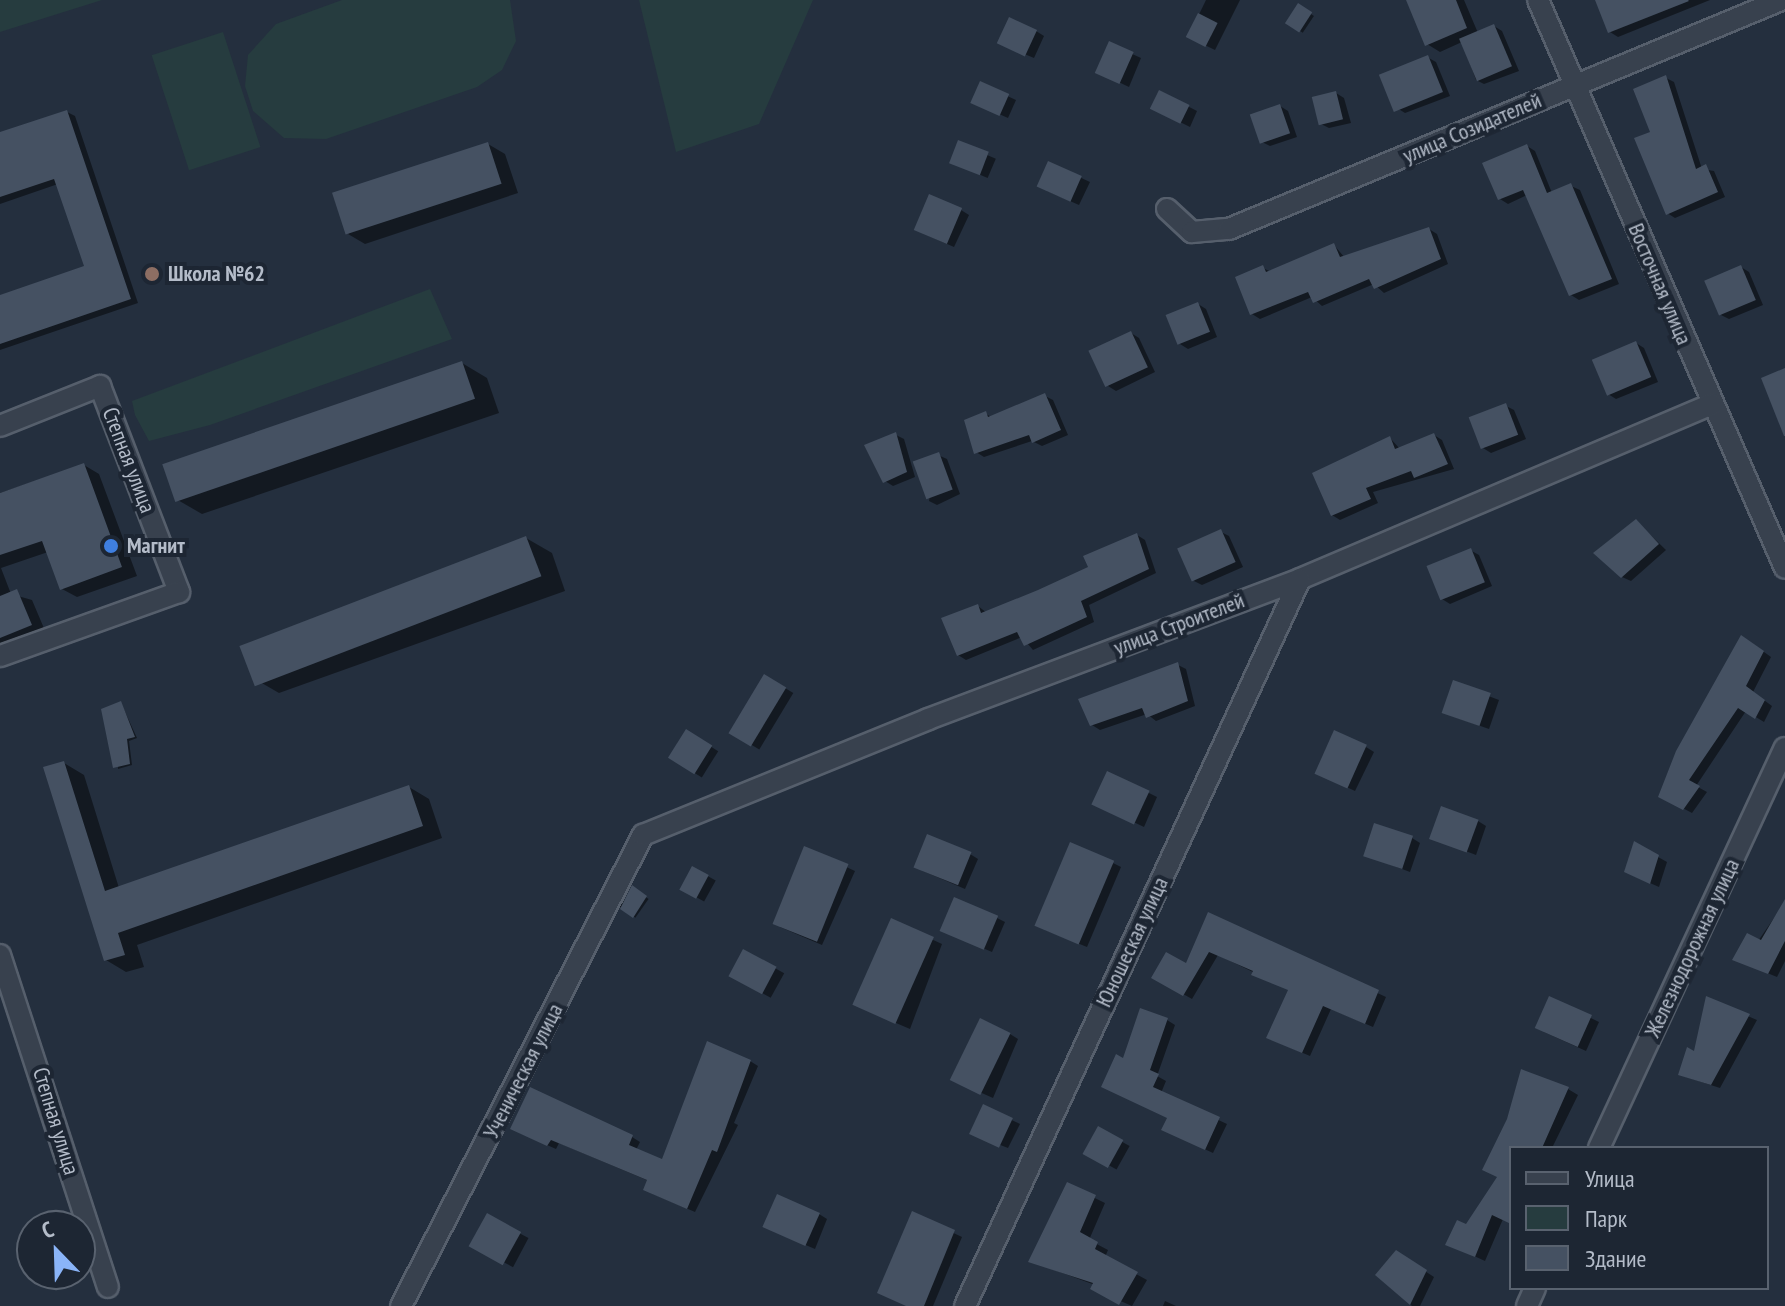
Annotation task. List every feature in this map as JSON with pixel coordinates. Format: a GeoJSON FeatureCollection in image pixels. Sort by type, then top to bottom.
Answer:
{"type":"FeatureCollection","features":[{"type":"Feature","properties":{"kind":"street","name":"Восточная улица"},"geometry":{"type":"LineString","coordinates":[[1538,0],[1785,568]]}},
{"type":"Feature","properties":{"kind":"street","name":"улица Созидателей"},"geometry":{"type":"LineString","coordinates":[[1167,209],[1192,232],[1229,229],[1781,0]]}},
{"type":"Feature","properties":{"kind":"street","name":"Степная улица"},"geometry":{"type":"LineString","coordinates":[[0,426],[100,386],[179,592],[0,656]]}},
{"type":"Feature","properties":{"kind":"street","name":"улица Строителей"},"geometry":{"type":"LineString","coordinates":[[643,835],[928,719],[1300,579],[1712,404]]}},
{"type":"Feature","properties":{"kind":"street","name":"Юношеская улица"},"geometry":{"type":"LineString","coordinates":[[965,1306],[1300,579]]}},
{"type":"Feature","properties":{"kind":"street","name":"Железнодорожная улица"},"geometry":{"type":"LineString","coordinates":[[1600,1146],[1785,748]]}},
{"type":"Feature","properties":{"kind":"street","name":"Ученическая улица"},"geometry":{"type":"LineString","coordinates":[[401,1306],[643,835]]}},
{"type":"Feature","properties":{"kind":"street","name":"Степная улица"},"geometry":{"type":"LineString","coordinates":[[0,955],[108,1287]]}},
{"type":"Feature","properties":{"kind":"green space"},"geometry":{"type":"Polygon","coordinates":[[[0,0],[102,0],[0,32],[0,0]]]}},
{"type":"Feature","properties":{"kind":"green space"},"geometry":{"type":"Polygon","coordinates":[[[342,0],[510,0],[516,41],[502,70],[477,87],[326,139],[284,138],[253,111],[245,86],[248,55],[276,24],[342,0]]]}},
{"type":"Feature","properties":{"kind":"green space"},"geometry":{"type":"Polygon","coordinates":[[[639,0],[813,0],[759,124],[676,152],[639,0]]]}},
{"type":"Feature","properties":{"kind":"green space"},"geometry":{"type":"Polygon","coordinates":[[[223,32],[260,147],[189,170],[152,55],[223,32]]]}},
{"type":"Feature","properties":{"kind":"green space"},"geometry":{"type":"Polygon","coordinates":[[[430,289],[452,339],[210,425],[149,441],[135,415],[132,401],[430,289]]]}},
{"type":"Feature","properties":{"kind":"building"},"geometry":{"type":"Polygon","coordinates":[[[1406,0],[1456,0],[1467,28],[1425,46],[1406,0]]]}},
{"type":"Feature","properties":{"kind":"building"},"geometry":{"type":"Polygon","coordinates":[[[1595,0],[1688,0],[1689,1],[1608,33],[1595,0]]]}},
{"type":"Feature","properties":{"kind":"building"},"geometry":{"type":"Polygon","coordinates":[[[1298,3],[1312,12],[1299,32],[1285,23],[1298,3]]]}},
{"type":"Feature","properties":{"kind":"building"},"geometry":{"type":"Polygon","coordinates":[[[1198,13],[1218,23],[1205,47],[1186,37],[1198,13]]]}},
{"type":"Feature","properties":{"kind":"building"},"geometry":{"type":"Polygon","coordinates":[[[1009,17],[1037,30],[1025,56],[997,43],[1009,17]]]}},
{"type":"Feature","properties":{"kind":"building"},"geometry":{"type":"Polygon","coordinates":[[[1494,24],[1512,66],[1477,81],[1459,39],[1494,24]]]}},
{"type":"Feature","properties":{"kind":"building"},"geometry":{"type":"Polygon","coordinates":[[[1109,41],[1134,52],[1119,84],[1095,73],[1109,41]]]}},
{"type":"Feature","properties":{"kind":"building"},"geometry":{"type":"Polygon","coordinates":[[[1428,55],[1443,92],[1394,112],[1379,75],[1428,55]]]}},
{"type":"Feature","properties":{"kind":"building"},"geometry":{"type":"Polygon","coordinates":[[[1666,75],[1696,169],[1706,164],[1718,192],[1666,215],[1634,138],[1650,132],[1633,89],[1666,75]]]}},
{"type":"Feature","properties":{"kind":"building"},"geometry":{"type":"Polygon","coordinates":[[[980,81],[1009,94],[999,116],[970,103],[980,81]]]}},
{"type":"Feature","properties":{"kind":"building"},"geometry":{"type":"Polygon","coordinates":[[[1159,90],[1190,105],[1180,124],[1150,109],[1159,90]]]}},
{"type":"Feature","properties":{"kind":"building"},"geometry":{"type":"Polygon","coordinates":[[[1336,91],[1343,119],[1319,125],[1312,97],[1336,91]]]}},
{"type":"Feature","properties":{"kind":"building"},"geometry":{"type":"Polygon","coordinates":[[[1280,104],[1290,133],[1260,144],[1250,114],[1280,104]]]}},
{"type":"Feature","properties":{"kind":"building"},"geometry":{"type":"Polygon","coordinates":[[[67,110],[131,299],[0,344],[0,295],[84,266],[54,179],[0,197],[0,132],[67,110]]]}},
{"type":"Feature","properties":{"kind":"building"},"geometry":{"type":"Polygon","coordinates":[[[958,140],[989,152],[980,175],[949,163],[958,140]]]}},
{"type":"Feature","properties":{"kind":"building"},"geometry":{"type":"Polygon","coordinates":[[[488,142],[502,184],[346,235],[332,193],[488,142]]]}},
{"type":"Feature","properties":{"kind":"building"},"geometry":{"type":"Polygon","coordinates":[[[1527,144],[1547,193],[1571,183],[1612,279],[1569,296],[1523,190],[1498,200],[1482,163],[1527,144]]]}},
{"type":"Feature","properties":{"kind":"building"},"geometry":{"type":"Polygon","coordinates":[[[1048,161],[1082,176],[1070,202],[1037,187],[1048,161]]]}},
{"type":"Feature","properties":{"kind":"building"},"geometry":{"type":"Polygon","coordinates":[[[929,194],[962,208],[947,244],[914,230],[929,194]]]}},
{"type":"Feature","properties":{"kind":"building"},"geometry":{"type":"Polygon","coordinates":[[[1429,227],[1441,259],[1374,289],[1369,279],[1313,303],[1308,292],[1250,315],[1235,277],[1263,265],[1266,272],[1334,243],[1340,257],[1429,227]]]}},
{"type":"Feature","properties":{"kind":"building"},"geometry":{"type":"Polygon","coordinates":[[[1741,265],[1756,300],[1719,316],[1704,281],[1741,265]]]}},
{"type":"Feature","properties":{"kind":"building"},"geometry":{"type":"Polygon","coordinates":[[[1198,302],[1210,332],[1178,345],[1166,315],[1198,302]]]}},
{"type":"Feature","properties":{"kind":"building"},"geometry":{"type":"Polygon","coordinates":[[[1131,331],[1148,367],[1105,387],[1088,351],[1131,331]]]}},
{"type":"Feature","properties":{"kind":"building"},"geometry":{"type":"Polygon","coordinates":[[[1636,341],[1651,377],[1607,396],[1592,360],[1636,341]]]}},
{"type":"Feature","properties":{"kind":"building"},"geometry":{"type":"Polygon","coordinates":[[[462,361],[475,399],[175,502],[162,464],[462,361]]]}},
{"type":"Feature","properties":{"kind":"building"},"geometry":{"type":"Polygon","coordinates":[[[1785,368],[1785,436],[1784,436],[1761,378],[1785,368]]]}},
{"type":"Feature","properties":{"kind":"building"},"geometry":{"type":"Polygon","coordinates":[[[1045,393],[1061,430],[1032,443],[1029,435],[974,454],[964,420],[986,411],[988,417],[1045,393]]]}},
{"type":"Feature","properties":{"kind":"building"},"geometry":{"type":"Polygon","coordinates":[[[1506,403],[1518,435],[1481,449],[1469,417],[1506,403]]]}},
{"type":"Feature","properties":{"kind":"building"},"geometry":{"type":"Polygon","coordinates":[[[896,432],[907,472],[883,483],[864,445],[896,432]]]}},
{"type":"Feature","properties":{"kind":"building"},"geometry":{"type":"Polygon","coordinates":[[[1434,433],[1448,464],[1414,478],[1411,471],[1366,488],[1371,499],[1331,516],[1312,473],[1390,436],[1395,449],[1434,433]]]}},
{"type":"Feature","properties":{"kind":"building"},"geometry":{"type":"Polygon","coordinates":[[[939,452],[953,490],[926,499],[913,462],[939,452]]]}},
{"type":"Feature","properties":{"kind":"building"},"geometry":{"type":"Polygon","coordinates":[[[84,463],[122,567],[60,590],[42,541],[0,555],[0,493],[84,463]]]}},
{"type":"Feature","properties":{"kind":"building"},"geometry":{"type":"Polygon","coordinates":[[[1636,519],[1659,544],[1621,578],[1593,553],[1636,519]]]}},
{"type":"Feature","properties":{"kind":"building"},"geometry":{"type":"Polygon","coordinates":[[[1221,529],[1236,562],[1192,581],[1177,549],[1221,529]]]}},
{"type":"Feature","properties":{"kind":"building"},"geometry":{"type":"Polygon","coordinates":[[[1137,533],[1149,569],[1081,601],[1087,617],[1024,646],[1017,632],[957,656],[941,618],[978,604],[981,613],[1038,590],[1088,567],[1083,556],[1137,533]]]}},
{"type":"Feature","properties":{"kind":"building"},"geometry":{"type":"Polygon","coordinates":[[[526,536],[541,576],[255,686],[239,646],[526,536]]]}},
{"type":"Feature","properties":{"kind":"building"},"geometry":{"type":"Polygon","coordinates":[[[1471,548],[1485,582],[1440,600],[1426,566],[1471,548]]]}},
{"type":"Feature","properties":{"kind":"building"},"geometry":{"type":"Polygon","coordinates":[[[17,589],[32,625],[0,638],[0,596],[17,589]]]}},
{"type":"Feature","properties":{"kind":"building"},"geometry":{"type":"Polygon","coordinates":[[[1741,635],[1764,651],[1746,686],[1765,700],[1755,719],[1738,708],[1689,780],[1700,786],[1683,810],[1658,797],[1676,751],[1741,635]]]}},
{"type":"Feature","properties":{"kind":"building"},"geometry":{"type":"Polygon","coordinates":[[[1178,662],[1188,701],[1146,718],[1142,708],[1090,726],[1078,699],[1178,662]]]}},
{"type":"Feature","properties":{"kind":"building"},"geometry":{"type":"Polygon","coordinates":[[[764,674],[786,687],[751,747],[728,733],[764,674]]]}},
{"type":"Feature","properties":{"kind":"building"},"geometry":{"type":"Polygon","coordinates":[[[1453,680],[1491,693],[1479,726],[1442,713],[1453,680]]]}},
{"type":"Feature","properties":{"kind":"building"},"geometry":{"type":"Polygon","coordinates":[[[121,701],[135,737],[127,739],[130,764],[113,768],[101,709],[121,701]]]}},
{"type":"Feature","properties":{"kind":"building"},"geometry":{"type":"Polygon","coordinates":[[[686,729],[712,745],[694,774],[668,758],[686,729]]]}},
{"type":"Feature","properties":{"kind":"building"},"geometry":{"type":"Polygon","coordinates":[[[1334,730],[1367,745],[1347,788],[1314,774],[1334,730]]]}},
{"type":"Feature","properties":{"kind":"building"},"geometry":{"type":"Polygon","coordinates":[[[64,761],[105,891],[409,785],[423,826],[118,933],[125,955],[104,961],[43,767],[64,761]]]}},
{"type":"Feature","properties":{"kind":"building"},"geometry":{"type":"Polygon","coordinates":[[[1107,771],[1150,791],[1134,824],[1091,805],[1107,771]]]}},
{"type":"Feature","properties":{"kind":"building"},"geometry":{"type":"Polygon","coordinates":[[[1441,806],[1479,820],[1467,853],[1429,839],[1441,806]]]}},
{"type":"Feature","properties":{"kind":"building"},"geometry":{"type":"Polygon","coordinates":[[[1374,823],[1413,836],[1402,869],[1363,856],[1374,823]]]}},
{"type":"Feature","properties":{"kind":"building"},"geometry":{"type":"Polygon","coordinates":[[[927,834],[972,852],[958,885],[914,867],[927,834]]]}},
{"type":"Feature","properties":{"kind":"building"},"geometry":{"type":"Polygon","coordinates":[[[1634,841],[1659,855],[1650,884],[1624,872],[1634,841]]]}},
{"type":"Feature","properties":{"kind":"building"},"geometry":{"type":"Polygon","coordinates":[[[1070,842],[1114,861],[1079,945],[1034,926],[1070,842]]]}},
{"type":"Feature","properties":{"kind":"building"},"geometry":{"type":"Polygon","coordinates":[[[804,846],[849,864],[817,942],[773,924],[804,846]]]}},
{"type":"Feature","properties":{"kind":"building"},"geometry":{"type":"Polygon","coordinates":[[[692,866],[709,875],[696,899],[679,890],[692,866]]]}},
{"type":"Feature","properties":{"kind":"building"},"geometry":{"type":"Polygon","coordinates":[[[632,885],[647,896],[633,918],[620,909],[632,885]]]}},
{"type":"Feature","properties":{"kind":"building"},"geometry":{"type":"Polygon","coordinates":[[[954,897],[998,916],[984,950],[940,931],[954,897]]]}},
{"type":"Feature","properties":{"kind":"building"},"geometry":{"type":"Polygon","coordinates":[[[1785,899],[1785,941],[1768,974],[1732,960],[1747,933],[1761,940],[1785,899]]]}},
{"type":"Feature","properties":{"kind":"building"},"geometry":{"type":"Polygon","coordinates":[[[1208,912],[1379,990],[1365,1024],[1323,1006],[1302,1053],[1266,1038],[1288,990],[1251,975],[1253,971],[1209,952],[1183,996],[1151,978],[1166,952],[1186,963],[1208,912]]]}},
{"type":"Feature","properties":{"kind":"building"},"geometry":{"type":"Polygon","coordinates":[[[891,918],[934,937],[895,1024],[852,1005],[891,918]]]}},
{"type":"Feature","properties":{"kind":"building"},"geometry":{"type":"Polygon","coordinates":[[[743,949],[777,967],[762,994],[728,976],[743,949]]]}},
{"type":"Feature","properties":{"kind":"building"},"geometry":{"type":"Polygon","coordinates":[[[1549,996],[1592,1015],[1578,1047],[1535,1028],[1549,996]]]}},
{"type":"Feature","properties":{"kind":"building"},"geometry":{"type":"Polygon","coordinates":[[[1706,996],[1750,1014],[1711,1085],[1678,1075],[1687,1047],[1694,1051],[1706,996]]]}},
{"type":"Feature","properties":{"kind":"building"},"geometry":{"type":"Polygon","coordinates":[[[1140,1008],[1168,1018],[1150,1070],[1159,1074],[1153,1087],[1220,1117],[1205,1150],[1161,1130],[1167,1118],[1101,1087],[1116,1054],[1123,1058],[1140,1008]]]}},
{"type":"Feature","properties":{"kind":"building"},"geometry":{"type":"Polygon","coordinates":[[[980,1018],[1011,1033],[980,1095],[950,1080],[980,1018]]]}},
{"type":"Feature","properties":{"kind":"building"},"geometry":{"type":"Polygon","coordinates":[[[707,1041],[751,1060],[717,1152],[712,1150],[687,1209],[643,1190],[647,1180],[551,1140],[547,1146],[510,1129],[530,1087],[633,1135],[629,1145],[662,1159],[707,1041]]]}},
{"type":"Feature","properties":{"kind":"building"},"geometry":{"type":"Polygon","coordinates":[[[1521,1069],[1569,1087],[1543,1146],[1509,1146],[1509,1223],[1492,1215],[1475,1257],[1445,1245],[1457,1220],[1466,1224],[1497,1177],[1482,1170],[1507,1119],[1521,1069]]]}},
{"type":"Feature","properties":{"kind":"building"},"geometry":{"type":"Polygon","coordinates":[[[983,1104],[1013,1118],[999,1148],[969,1134],[983,1104]]]}},
{"type":"Feature","properties":{"kind":"building"},"geometry":{"type":"Polygon","coordinates":[[[1098,1126],[1123,1140],[1108,1168],[1082,1154],[1098,1126]]]}},
{"type":"Feature","properties":{"kind":"building"},"geometry":{"type":"Polygon","coordinates":[[[1067,1182],[1096,1195],[1080,1232],[1098,1242],[1095,1249],[1138,1272],[1119,1305],[1090,1289],[1093,1283],[1028,1262],[1067,1182]]]}},
{"type":"Feature","properties":{"kind":"building"},"geometry":{"type":"Polygon","coordinates":[[[777,1194],[820,1213],[805,1246],[762,1227],[777,1194]]]}},
{"type":"Feature","properties":{"kind":"building"},"geometry":{"type":"Polygon","coordinates":[[[912,1211],[955,1230],[924,1306],[906,1306],[877,1293],[912,1211]]]}},
{"type":"Feature","properties":{"kind":"building"},"geometry":{"type":"Polygon","coordinates":[[[487,1213],[521,1232],[503,1265],[469,1246],[487,1213]]]}},
{"type":"Feature","properties":{"kind":"building"},"geometry":{"type":"Polygon","coordinates":[[[1396,1250],[1427,1270],[1410,1305],[1375,1275],[1396,1250]]]}},
{"type":"Feature","properties":{"kind":"place","name":"Школа №62"},"geometry":{"type":"Point","coordinates":[152,274]}},
{"type":"Feature","properties":{"kind":"place","name":"Магнит"},"geometry":{"type":"Point","coordinates":[111,546]}}]}
